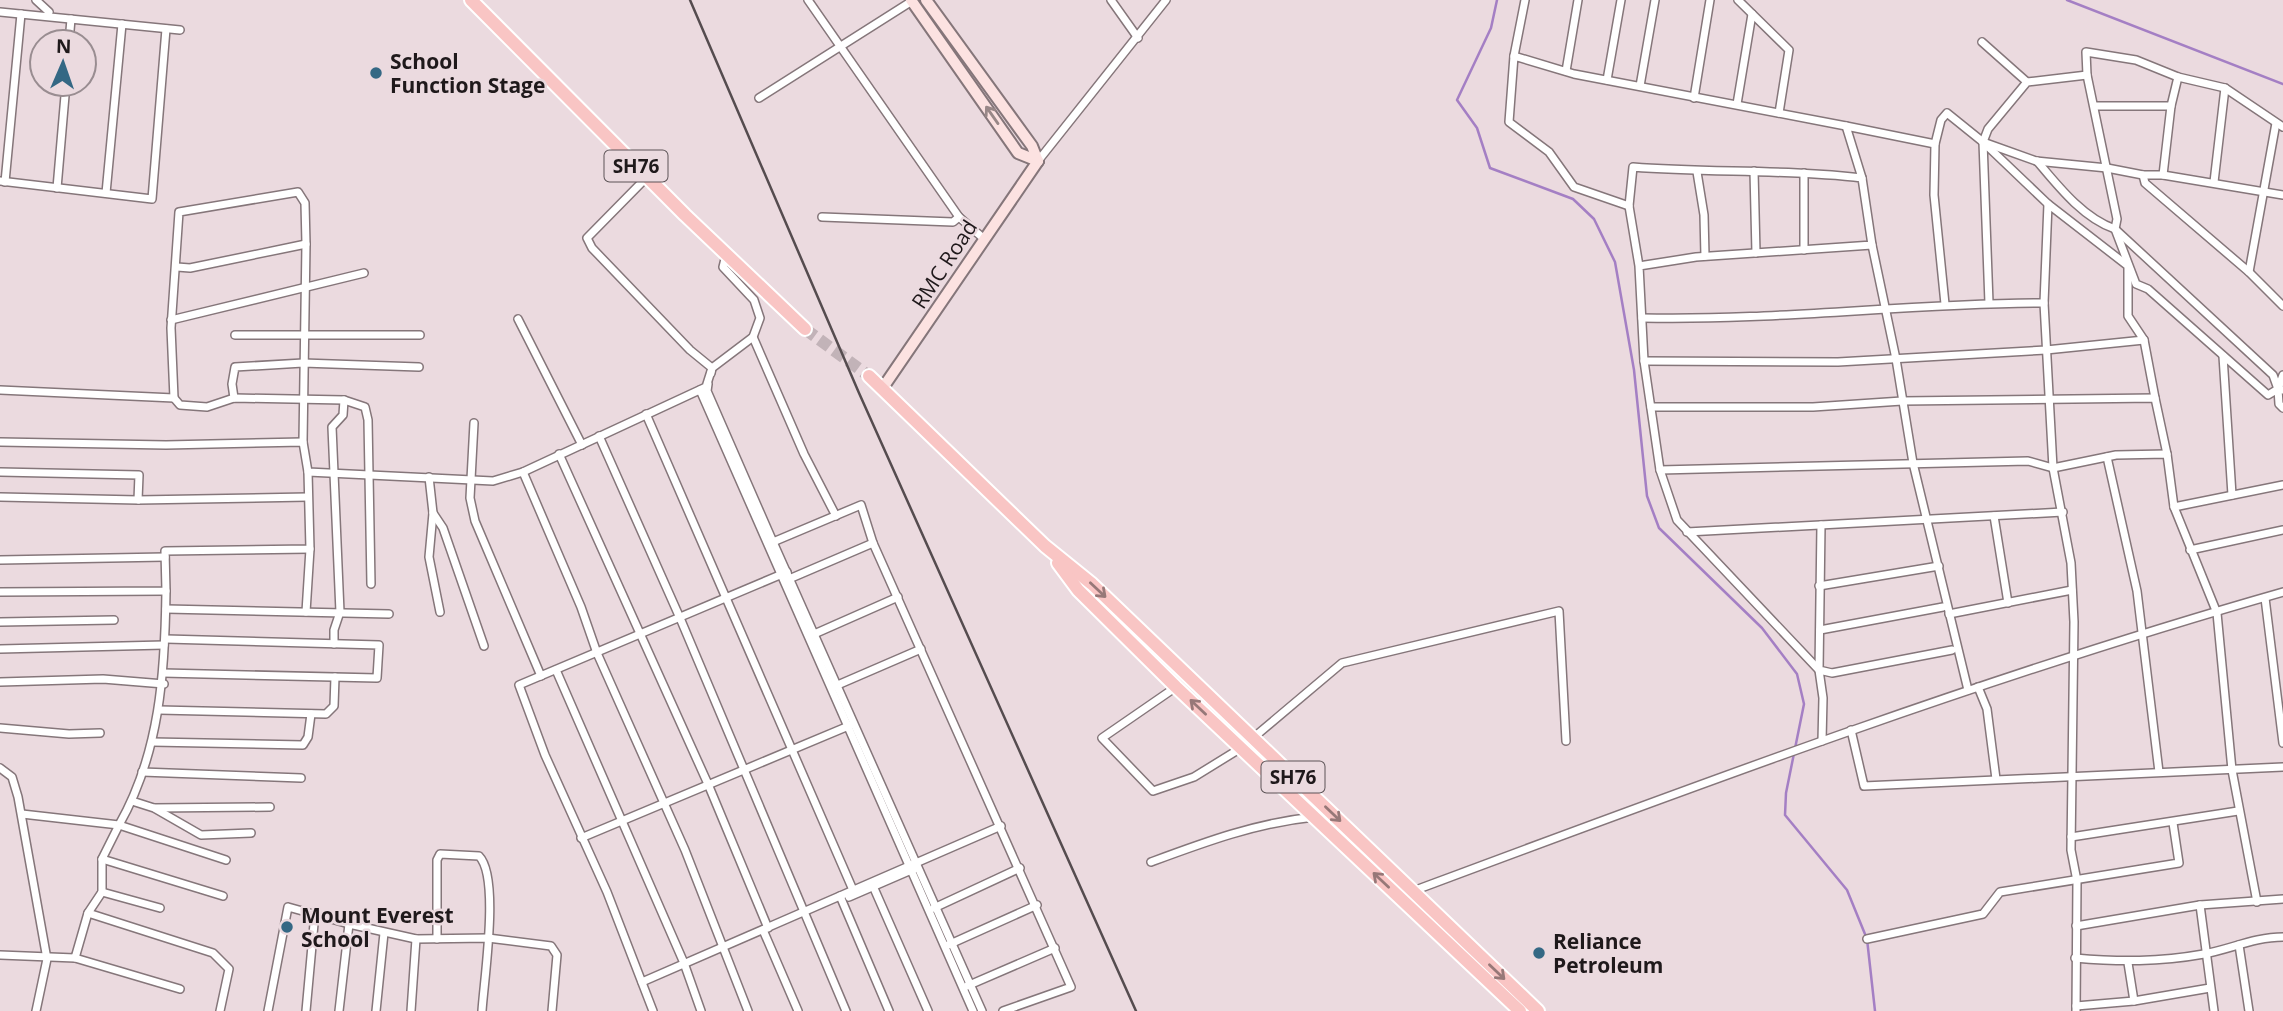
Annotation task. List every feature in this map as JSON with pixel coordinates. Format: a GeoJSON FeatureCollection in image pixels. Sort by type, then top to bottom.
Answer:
{"type":"FeatureCollection","features":[{"type":"Feature","properties":{"kind":"main road","name":"SH76"},"geometry":{"type":"LineString","coordinates":[[471,0],[726,255],[806,329]]}},
{"type":"Feature","properties":{"kind":"main road","name":"SH76"},"geometry":{"type":"LineString","coordinates":[[869,376],[1045,546],[1092,584],[1538,1011]]}},
{"type":"Feature","properties":{"kind":"main road"},"geometry":{"type":"LineString","coordinates":[[1045,546],[1078,590],[1176,687],[1520,1011]]}},
{"type":"Feature","properties":{"kind":"main road"},"geometry":{"type":"LineString","coordinates":[[1236,743],[1243,728]]}},
{"type":"Feature","properties":{"kind":"street"},"geometry":{"type":"LineString","coordinates":[[36,0],[49,12]]}},
{"type":"Feature","properties":{"kind":"street"},"geometry":{"type":"LineString","coordinates":[[808,0],[959,217],[983,238]]}},
{"type":"Feature","properties":{"kind":"street"},"geometry":{"type":"LineString","coordinates":[[759,99],[912,0],[1018,153],[1038,161]]}},
{"type":"Feature","properties":{"kind":"street"},"geometry":{"type":"LineString","coordinates":[[926,0],[1032,146],[1038,161]]}},
{"type":"Feature","properties":{"kind":"street"},"geometry":{"type":"LineString","coordinates":[[1111,0],[1138,38]]}},
{"type":"Feature","properties":{"kind":"street"},"geometry":{"type":"LineString","coordinates":[[1038,161],[1166,0]]}},
{"type":"Feature","properties":{"kind":"street"},"geometry":{"type":"LineString","coordinates":[[1525,0],[1514,55],[1509,122],[1549,152],[1574,187],[1629,206]]}},
{"type":"Feature","properties":{"kind":"street"},"geometry":{"type":"LineString","coordinates":[[1566,71],[1578,0]]}},
{"type":"Feature","properties":{"kind":"street"},"geometry":{"type":"LineString","coordinates":[[1606,80],[1621,0]]}},
{"type":"Feature","properties":{"kind":"street"},"geometry":{"type":"LineString","coordinates":[[1640,86],[1655,0]]}},
{"type":"Feature","properties":{"kind":"street"},"geometry":{"type":"LineString","coordinates":[[1694,98],[1710,0]]}},
{"type":"Feature","properties":{"kind":"street"},"geometry":{"type":"LineString","coordinates":[[1738,0],[1789,50],[1779,113]]}},
{"type":"Feature","properties":{"kind":"street"},"geometry":{"type":"LineString","coordinates":[[0,12],[180,30]]}},
{"type":"Feature","properties":{"kind":"street"},"geometry":{"type":"LineString","coordinates":[[21,14],[3,182],[152,199],[166,29]]}},
{"type":"Feature","properties":{"kind":"street"},"geometry":{"type":"LineString","coordinates":[[1737,104],[1752,14]]}},
{"type":"Feature","properties":{"kind":"street"},"geometry":{"type":"LineString","coordinates":[[70,28],[71,19]]}},
{"type":"Feature","properties":{"kind":"street"},"geometry":{"type":"LineString","coordinates":[[106,193],[122,24]]}},
{"type":"Feature","properties":{"kind":"street"},"geometry":{"type":"LineString","coordinates":[[1982,42],[2027,82]]}},
{"type":"Feature","properties":{"kind":"street"},"geometry":{"type":"LineString","coordinates":[[2249,272],[2263,191],[2280,125],[2225,88],[2178,77],[2136,60],[2086,52],[2087,75],[2096,106],[2117,219],[2115,229],[2136,284],[2148,289],[2268,395],[2281,389]]}},
{"type":"Feature","properties":{"kind":"street"},"geometry":{"type":"LineString","coordinates":[[1514,55],[1606,80],[1935,144]]}},
{"type":"Feature","properties":{"kind":"street"},"geometry":{"type":"LineString","coordinates":[[1989,303],[1983,142],[1988,130],[2027,82],[2087,75]]}},
{"type":"Feature","properties":{"kind":"street"},"geometry":{"type":"LineString","coordinates":[[2163,175],[2171,106],[2178,77]]}},
{"type":"Feature","properties":{"kind":"street"},"geometry":{"type":"LineString","coordinates":[[2214,182],[2225,88]]}},
{"type":"Feature","properties":{"kind":"street"},"geometry":{"type":"LineString","coordinates":[[57,188],[65,98]]}},
{"type":"Feature","properties":{"kind":"street"},"geometry":{"type":"LineString","coordinates":[[2096,106],[2171,106]]}},
{"type":"Feature","properties":{"kind":"street"},"geometry":{"type":"LineString","coordinates":[[1945,304],[1934,195],[1935,144],[1941,120],[1947,113],[1983,142],[2048,204],[2128,266]]}},
{"type":"Feature","properties":{"kind":"street"},"geometry":{"type":"LineString","coordinates":[[1846,126],[1862,178],[1913,463],[1929,519],[1946,610],[1968,690]]}},
{"type":"Feature","properties":{"kind":"street"},"geometry":{"type":"LineString","coordinates":[[1983,142],[2036,161],[2107,167],[2143,176],[2163,175],[2283,195]]}},
{"type":"Feature","properties":{"kind":"street","name":"RMC Road"},"geometry":{"type":"LineString","coordinates":[[882,388],[1038,161]]}},
{"type":"Feature","properties":{"kind":"street"},"geometry":{"type":"LineString","coordinates":[[2036,161],[2076,203],[2105,226],[2115,229],[2273,375],[2281,389]]}},
{"type":"Feature","properties":{"kind":"street"},"geometry":{"type":"LineString","coordinates":[[1862,178],[1804,173],[1696,172],[1633,167],[1629,206],[1639,266],[1644,360],[1660,470],[1677,520],[1819,670],[1832,673],[1952,650]]}},
{"type":"Feature","properties":{"kind":"street"},"geometry":{"type":"LineString","coordinates":[[1754,171],[1756,253]]}},
{"type":"Feature","properties":{"kind":"street"},"geometry":{"type":"LineString","coordinates":[[1696,172],[1704,215],[1705,256]]}},
{"type":"Feature","properties":{"kind":"street"},"geometry":{"type":"LineString","coordinates":[[1804,173],[1804,250]]}},
{"type":"Feature","properties":{"kind":"street"},"geometry":{"type":"LineString","coordinates":[[2143,176],[2145,183],[2249,272],[2283,306]]}},
{"type":"Feature","properties":{"kind":"street"},"geometry":{"type":"LineString","coordinates":[[647,177],[587,238],[592,248],[660,320],[712,368]]}},
{"type":"Feature","properties":{"kind":"street"},"geometry":{"type":"LineString","coordinates":[[306,612],[310,549],[308,472],[303,442],[303,399],[303,363],[304,286],[306,244],[305,203],[298,192],[179,212],[172,320],[174,398],[180,405],[207,407],[234,398],[303,399],[344,400],[365,407],[368,420],[372,584]]}},
{"type":"Feature","properties":{"kind":"street"},"geometry":{"type":"LineString","coordinates":[[2048,204],[2044,303],[2053,468],[2063,512],[2072,590],[2074,657],[2071,837],[2077,881],[2076,1009],[2210,988]]}},
{"type":"Feature","properties":{"kind":"street"},"geometry":{"type":"LineString","coordinates":[[822,217],[953,222],[959,217]]}},
{"type":"Feature","properties":{"kind":"street"},"geometry":{"type":"LineString","coordinates":[[177,267],[190,268],[306,244]]}},
{"type":"Feature","properties":{"kind":"street"},"geometry":{"type":"LineString","coordinates":[[1639,266],[1705,256],[1872,245]]}},
{"type":"Feature","properties":{"kind":"street"},"geometry":{"type":"LineString","coordinates":[[308,472],[493,481],[523,472],[706,387],[712,368],[753,337],[760,318],[754,300],[723,267],[726,255]]}},
{"type":"Feature","properties":{"kind":"street"},"geometry":{"type":"LineString","coordinates":[[2128,266],[2128,316],[2144,340],[2167,454],[2174,507],[2217,613],[2232,769],[2257,902]]}},
{"type":"Feature","properties":{"kind":"street"},"geometry":{"type":"LineString","coordinates":[[172,320],[365,273]]}},
{"type":"Feature","properties":{"kind":"street"},"geometry":{"type":"LineString","coordinates":[[1642,318],[1718,319],[1945,304],[2044,303]]}},
{"type":"Feature","properties":{"kind":"street"},"geometry":{"type":"LineString","coordinates":[[518,319],[582,445]]}},
{"type":"Feature","properties":{"kind":"street"},"geometry":{"type":"LineString","coordinates":[[235,335],[420,335]]}},
{"type":"Feature","properties":{"kind":"street"},"geometry":{"type":"LineString","coordinates":[[753,337],[804,454],[836,516]]}},
{"type":"Feature","properties":{"kind":"street"},"geometry":{"type":"LineString","coordinates":[[1644,360],[1715,359],[1777,363],[1896,359],[2046,350],[2144,340]]}},
{"type":"Feature","properties":{"kind":"street"},"geometry":{"type":"LineString","coordinates":[[2223,355],[2232,495]]}},
{"type":"Feature","properties":{"kind":"street"},"geometry":{"type":"LineString","coordinates":[[234,398],[232,384],[235,367],[303,363],[419,367]]}},
{"type":"Feature","properties":{"kind":"street"},"geometry":{"type":"LineString","coordinates":[[712,368],[706,391],[771,543]]}},
{"type":"Feature","properties":{"kind":"street"},"geometry":{"type":"LineString","coordinates":[[2283,375],[2279,404],[2283,408]]}},
{"type":"Feature","properties":{"kind":"street"},"geometry":{"type":"LineString","coordinates":[[0,390],[174,398]]}},
{"type":"Feature","properties":{"kind":"street"},"geometry":{"type":"LineString","coordinates":[[699,390],[786,575],[966,986],[974,1011]]}},
{"type":"Feature","properties":{"kind":"street"},"geometry":{"type":"LineString","coordinates":[[1651,407],[1813,407],[1902,401],[2155,398]]}},
{"type":"Feature","properties":{"kind":"street"},"geometry":{"type":"LineString","coordinates":[[334,644],[334,630],[340,612],[332,427],[344,415],[344,400]]}},
{"type":"Feature","properties":{"kind":"street"},"geometry":{"type":"LineString","coordinates":[[646,414],[853,890]]}},
{"type":"Feature","properties":{"kind":"street"},"geometry":{"type":"LineString","coordinates":[[474,423],[470,498],[475,521],[541,676]]}},
{"type":"Feature","properties":{"kind":"street"},"geometry":{"type":"LineString","coordinates":[[599,436],[745,769],[846,1011]]}},
{"type":"Feature","properties":{"kind":"street"},"geometry":{"type":"LineString","coordinates":[[0,442],[166,445],[303,442]]}},
{"type":"Feature","properties":{"kind":"street"},"geometry":{"type":"LineString","coordinates":[[559,454],[708,784],[798,1011]]}},
{"type":"Feature","properties":{"kind":"street"},"geometry":{"type":"LineString","coordinates":[[1660,470],[2028,461],[2053,468],[2107,457],[2167,454]]}},
{"type":"Feature","properties":{"kind":"street"},"geometry":{"type":"LineString","coordinates":[[2107,457],[2130,551],[2159,772]]}},
{"type":"Feature","properties":{"kind":"street"},"geometry":{"type":"LineString","coordinates":[[0,472],[139,475],[138,500]]}},
{"type":"Feature","properties":{"kind":"street"},"geometry":{"type":"LineString","coordinates":[[523,472],[581,607],[597,653],[664,802],[748,1011]]}},
{"type":"Feature","properties":{"kind":"street"},"geometry":{"type":"LineString","coordinates":[[429,477],[433,513],[429,557],[440,612]]}},
{"type":"Feature","properties":{"kind":"street"},"geometry":{"type":"LineString","coordinates":[[2174,507],[2283,485]]}},
{"type":"Feature","properties":{"kind":"street"},"geometry":{"type":"LineString","coordinates":[[0,497],[138,500],[308,497]]}},
{"type":"Feature","properties":{"kind":"street"},"geometry":{"type":"LineString","coordinates":[[771,543],[860,505],[873,542],[1037,905],[1071,987],[1003,1011]]}},
{"type":"Feature","properties":{"kind":"street"},"geometry":{"type":"LineString","coordinates":[[1687,531],[2063,512]]}},
{"type":"Feature","properties":{"kind":"street"},"geometry":{"type":"LineString","coordinates":[[433,513],[443,528],[484,646]]}},
{"type":"Feature","properties":{"kind":"street"},"geometry":{"type":"LineString","coordinates":[[1994,516],[2008,603]]}},
{"type":"Feature","properties":{"kind":"street"},"geometry":{"type":"LineString","coordinates":[[1821,525],[1819,670],[1823,698],[1822,741]]}},
{"type":"Feature","properties":{"kind":"street"},"geometry":{"type":"LineString","coordinates":[[2190,550],[2283,530]]}},
{"type":"Feature","properties":{"kind":"street"},"geometry":{"type":"LineString","coordinates":[[653,1011],[607,892],[580,838],[519,685],[727,598],[873,542]]}},
{"type":"Feature","properties":{"kind":"street"},"geometry":{"type":"LineString","coordinates":[[75,958],[88,913],[102,892],[102,859],[132,802],[152,742],[164,684],[165,551],[310,549]]}},
{"type":"Feature","properties":{"kind":"street"},"geometry":{"type":"LineString","coordinates":[[0,560],[165,557]]}},
{"type":"Feature","properties":{"kind":"street"},"geometry":{"type":"LineString","coordinates":[[1819,586],[1939,566]]}},
{"type":"Feature","properties":{"kind":"street"},"geometry":{"type":"LineString","coordinates":[[1820,630],[2008,603],[2072,590]]}},
{"type":"Feature","properties":{"kind":"street"},"geometry":{"type":"LineString","coordinates":[[0,592],[166,591]]}},
{"type":"Feature","properties":{"kind":"street"},"geometry":{"type":"LineString","coordinates":[[1404,902],[1413,891],[1851,730],[1968,690],[2283,592]]}},
{"type":"Feature","properties":{"kind":"street"},"geometry":{"type":"LineString","coordinates":[[811,635],[898,597]]}},
{"type":"Feature","properties":{"kind":"street"},"geometry":{"type":"LineString","coordinates":[[2265,597],[2283,743]]}},
{"type":"Feature","properties":{"kind":"street"},"geometry":{"type":"LineString","coordinates":[[166,609],[389,614]]}},
{"type":"Feature","properties":{"kind":"street"},"geometry":{"type":"LineString","coordinates":[[1253,738],[1342,663],[1559,611],[1566,741]]}},
{"type":"Feature","properties":{"kind":"street"},"geometry":{"type":"LineString","coordinates":[[0,622],[114,620]]}},
{"type":"Feature","properties":{"kind":"street"},"geometry":{"type":"LineString","coordinates":[[0,649],[165,642],[379,645],[377,678],[163,673]]}},
{"type":"Feature","properties":{"kind":"street"},"geometry":{"type":"LineString","coordinates":[[834,686],[921,649]]}},
{"type":"Feature","properties":{"kind":"street"},"geometry":{"type":"LineString","coordinates":[[556,670],[684,965],[701,1011]]}},
{"type":"Feature","properties":{"kind":"street"},"geometry":{"type":"LineString","coordinates":[[159,710],[326,714],[332,710],[335,677]]}},
{"type":"Feature","properties":{"kind":"street"},"geometry":{"type":"LineString","coordinates":[[0,682],[103,679],[164,684]]}},
{"type":"Feature","properties":{"kind":"street"},"geometry":{"type":"LineString","coordinates":[[1176,687],[1102,738],[1153,791],[1194,777],[1236,743]]}},
{"type":"Feature","properties":{"kind":"street"},"geometry":{"type":"LineString","coordinates":[[1978,687],[1987,709],[1996,779]]}},
{"type":"Feature","properties":{"kind":"street"},"geometry":{"type":"LineString","coordinates":[[152,742],[299,746],[308,737],[311,713]]}},
{"type":"Feature","properties":{"kind":"street"},"geometry":{"type":"LineString","coordinates":[[580,838],[851,725]]}},
{"type":"Feature","properties":{"kind":"street"},"geometry":{"type":"LineString","coordinates":[[0,728],[69,734],[100,733]]}},
{"type":"Feature","properties":{"kind":"street"},"geometry":{"type":"LineString","coordinates":[[1851,730],[1864,786],[2283,767]]}},
{"type":"Feature","properties":{"kind":"street"},"geometry":{"type":"LineString","coordinates":[[0,768],[12,777],[22,814],[47,959],[36,1011]]}},
{"type":"Feature","properties":{"kind":"street"},"geometry":{"type":"LineString","coordinates":[[142,772],[301,778]]}},
{"type":"Feature","properties":{"kind":"street"},"geometry":{"type":"LineString","coordinates":[[132,802],[154,808],[201,835],[251,833]]}},
{"type":"Feature","properties":{"kind":"street"},"geometry":{"type":"LineString","coordinates":[[154,808],[270,807]]}},
{"type":"Feature","properties":{"kind":"street"},"geometry":{"type":"LineString","coordinates":[[2071,837],[2238,811]]}},
{"type":"Feature","properties":{"kind":"street"},"geometry":{"type":"LineString","coordinates":[[22,814],[119,825],[226,860]]}},
{"type":"Feature","properties":{"kind":"street"},"geometry":{"type":"LineString","coordinates":[[1151,862],[1240,829],[1314,817]]}},
{"type":"Feature","properties":{"kind":"street"},"geometry":{"type":"LineString","coordinates":[[1867,939],[1983,914],[2000,892],[2179,863],[2173,822]]}},
{"type":"Feature","properties":{"kind":"street"},"geometry":{"type":"LineString","coordinates":[[643,985],[1001,826]]}},
{"type":"Feature","properties":{"kind":"street"},"geometry":{"type":"LineString","coordinates":[[437,939],[437,860],[440,854],[479,856],[486,863],[489,873],[488,938],[482,1011]]}},
{"type":"Feature","properties":{"kind":"street"},"geometry":{"type":"LineString","coordinates":[[102,859],[223,896]]}},
{"type":"Feature","properties":{"kind":"street"},"geometry":{"type":"LineString","coordinates":[[932,909],[1020,868]]}},
{"type":"Feature","properties":{"kind":"street"},"geometry":{"type":"LineString","coordinates":[[841,898],[853,890],[872,884]]}},
{"type":"Feature","properties":{"kind":"street"},"geometry":{"type":"LineString","coordinates":[[872,884],[928,1011]]}},
{"type":"Feature","properties":{"kind":"street"},"geometry":{"type":"LineString","coordinates":[[102,892],[160,908]]}},
{"type":"Feature","properties":{"kind":"street"},"geometry":{"type":"LineString","coordinates":[[841,898],[888,1011]]}},
{"type":"Feature","properties":{"kind":"street"},"geometry":{"type":"LineString","coordinates":[[2076,926],[2200,905],[2283,898]]}},
{"type":"Feature","properties":{"kind":"street"},"geometry":{"type":"LineString","coordinates":[[948,945],[1037,905]]}},
{"type":"Feature","properties":{"kind":"street"},"geometry":{"type":"LineString","coordinates":[[2200,905],[2214,1011]]}},
{"type":"Feature","properties":{"kind":"street"},"geometry":{"type":"LineString","coordinates":[[268,1011],[288,907],[416,939],[488,938],[551,946],[557,955],[552,1011]]}},
{"type":"Feature","properties":{"kind":"street"},"geometry":{"type":"LineString","coordinates":[[88,913],[213,953],[229,969],[220,1011]]}},
{"type":"Feature","properties":{"kind":"street"},"geometry":{"type":"LineString","coordinates":[[306,1011],[315,913]]}},
{"type":"Feature","properties":{"kind":"street"},"geometry":{"type":"LineString","coordinates":[[339,1011],[349,924]]}},
{"type":"Feature","properties":{"kind":"street"},"geometry":{"type":"LineString","coordinates":[[376,1011],[384,933]]}},
{"type":"Feature","properties":{"kind":"street"},"geometry":{"type":"LineString","coordinates":[[2075,958],[2128,963],[2205,954],[2265,937],[2283,936]]}},
{"type":"Feature","properties":{"kind":"street"},"geometry":{"type":"LineString","coordinates":[[411,1011],[416,939]]}},
{"type":"Feature","properties":{"kind":"street"},"geometry":{"type":"LineString","coordinates":[[2238,945],[2249,1011]]}},
{"type":"Feature","properties":{"kind":"street"},"geometry":{"type":"LineString","coordinates":[[966,986],[1055,948]]}},
{"type":"Feature","properties":{"kind":"street"},"geometry":{"type":"LineString","coordinates":[[0,955],[47,959],[75,958],[180,989]]}},
{"type":"Feature","properties":{"kind":"street"},"geometry":{"type":"LineString","coordinates":[[2128,963],[2134,1001]]}},
{"type":"Feature","properties":{"kind":"street"},"geometry":{"type":"LineString","coordinates":[[966,986],[982,1011]]}},
{"type":"Feature","properties":{"kind":"waterway"},"geometry":{"type":"LineString","coordinates":[[1497,0],[1491,28],[1457,100],[1477,128],[1490,168],[1573,199],[1594,219],[1615,262],[1634,370],[1647,496],[1659,528],[1762,628],[1797,674],[1804,704],[1786,793],[1785,815],[1847,890],[1867,939],[1875,1011]]}},
{"type":"Feature","properties":{"kind":"waterway"},"geometry":{"type":"LineString","coordinates":[[2067,0],[2283,84]]}},
{"type":"Feature","properties":{"kind":"tunnel"},"geometry":{"type":"LineString","coordinates":[[805,329],[869,376]]}},
{"type":"Feature","properties":{"kind":"railway"},"geometry":{"type":"LineString","coordinates":[[690,0],[859,393],[1136,1011]]}},
{"type":"Feature","properties":{"kind":"place","name":"School Function Stage"},"geometry":{"type":"Point","coordinates":[376,73]}},
{"type":"Feature","properties":{"kind":"place","name":"Mount Everest School"},"geometry":{"type":"Point","coordinates":[287,927]}},
{"type":"Feature","properties":{"kind":"place","name":"Reliance Petroleum"},"geometry":{"type":"Point","coordinates":[1539,953]}}]}
